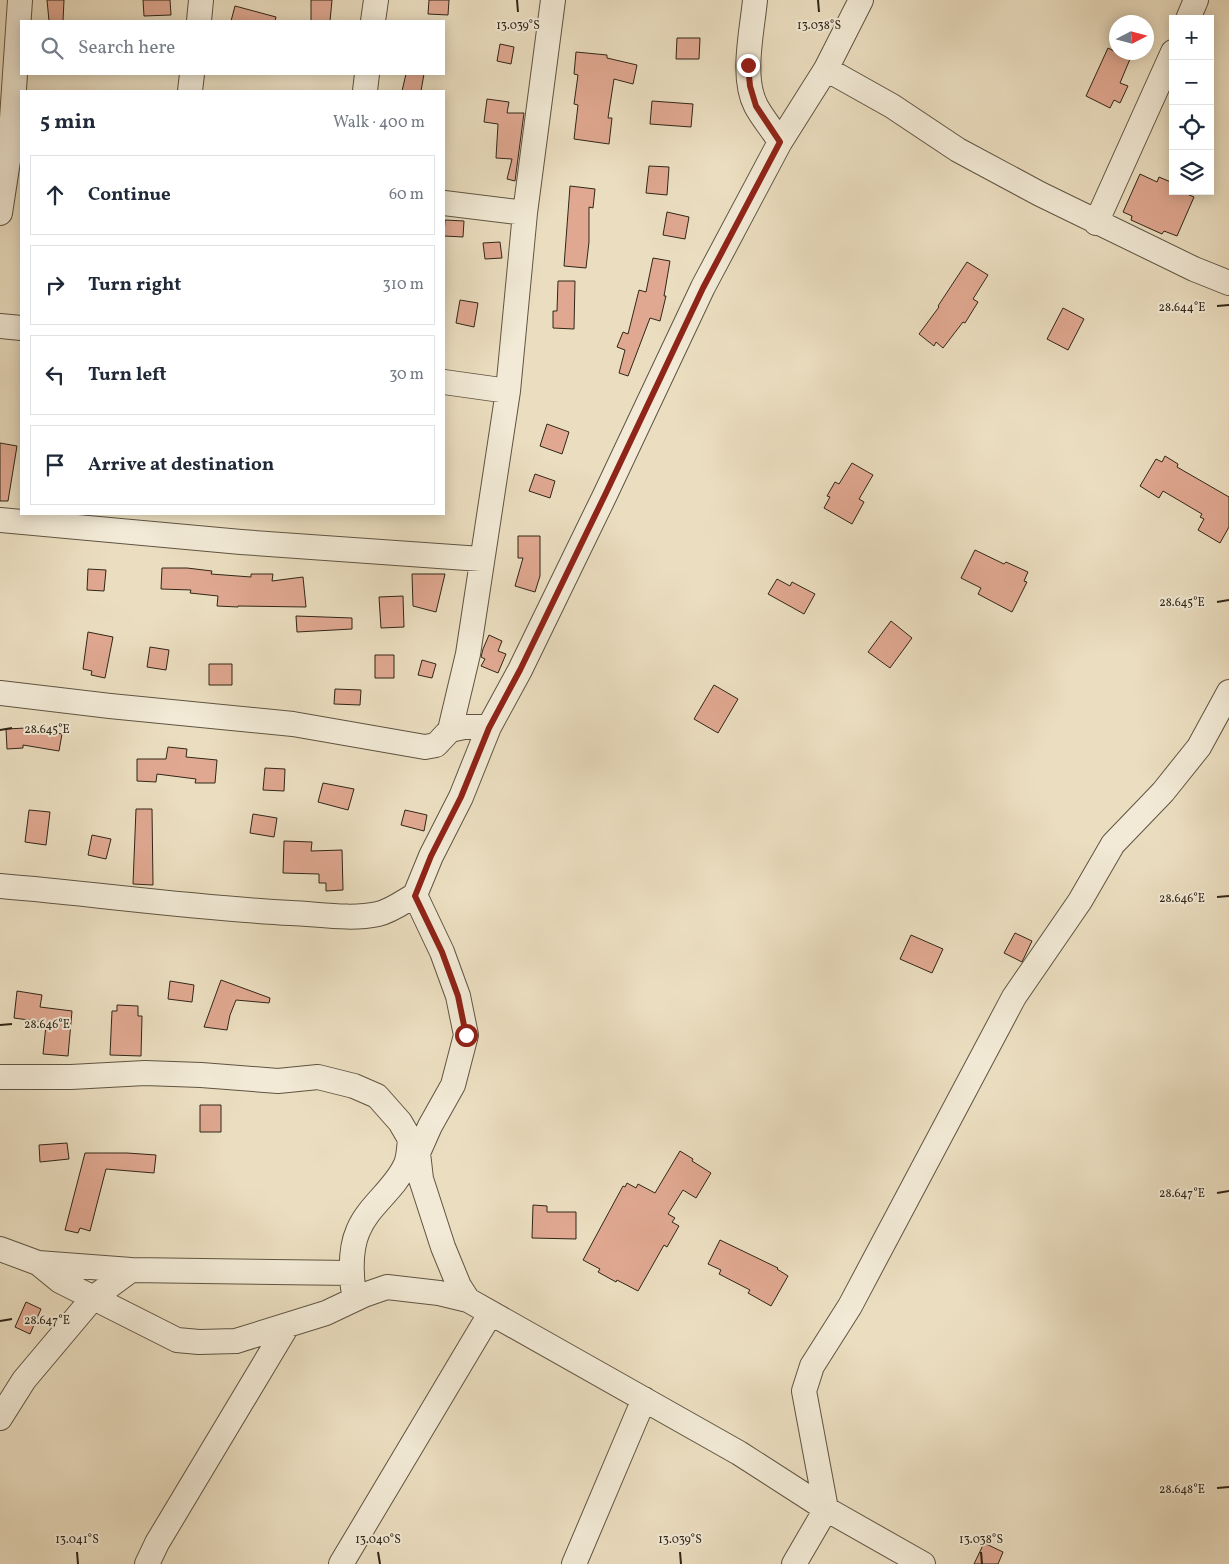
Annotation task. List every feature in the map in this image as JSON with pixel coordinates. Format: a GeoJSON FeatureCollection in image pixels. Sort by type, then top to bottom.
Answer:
{"type":"FeatureCollection","features":[{"type":"Feature","properties":{"kind":"street"},"geometry":{"type":"LineString","coordinates":[[0,214],[15,149],[8,38],[20,0]]}},
{"type":"Feature","properties":{"kind":"street"},"geometry":{"type":"LineString","coordinates":[[199,20],[201,0]]}},
{"type":"Feature","properties":{"kind":"street"},"geometry":{"type":"LineString","coordinates":[[373,20],[376,0]]}},
{"type":"Feature","properties":{"kind":"street"},"geometry":{"type":"LineString","coordinates":[[0,693],[293,724],[425,747],[436,745],[450,730],[468,654],[508,391],[525,213],[553,0]]}},
{"type":"Feature","properties":{"kind":"street"},"geometry":{"type":"LineString","coordinates":[[756,0],[748,65],[750,86],[756,106],[780,142]]}},
{"type":"Feature","properties":{"kind":"street"},"geometry":{"type":"LineString","coordinates":[[0,886],[236,910],[352,916],[378,914],[415,896],[431,856],[461,797],[489,728],[524,662],[601,504],[703,288],[780,142],[826,69],[861,0]]}},
{"type":"Feature","properties":{"kind":"street"},"geometry":{"type":"LineString","coordinates":[[1190,15],[1196,0]]}},
{"type":"Feature","properties":{"kind":"street"},"geometry":{"type":"LineString","coordinates":[[1096,222],[1169,60]]}},
{"type":"Feature","properties":{"kind":"street"},"geometry":{"type":"LineString","coordinates":[[826,69],[892,106],[958,150],[1096,222],[1194,269],[1229,283]]}},
{"type":"Feature","properties":{"kind":"street"},"geometry":{"type":"LineString","coordinates":[[190,90],[192,75]]}},
{"type":"Feature","properties":{"kind":"street"},"geometry":{"type":"LineString","coordinates":[[365,90],[367,75]]}},
{"type":"Feature","properties":{"kind":"street"},"geometry":{"type":"LineString","coordinates":[[445,203],[525,213]]}},
{"type":"Feature","properties":{"kind":"street"},"geometry":{"type":"LineString","coordinates":[[0,326],[20,328]]}},
{"type":"Feature","properties":{"kind":"street"},"geometry":{"type":"LineString","coordinates":[[445,382],[508,391]]}},
{"type":"Feature","properties":{"kind":"street"},"geometry":{"type":"LineString","coordinates":[[0,520],[232,541],[481,559]]}},
{"type":"Feature","properties":{"kind":"street"},"geometry":{"type":"LineString","coordinates":[[794,1564],[826,1509],[804,1391],[812,1366],[850,1306],[1014,997],[1080,901],[1112,844],[1163,792],[1199,747],[1229,692]]}},
{"type":"Feature","properties":{"kind":"street"},"geometry":{"type":"LineString","coordinates":[[450,730],[464,726],[489,728]]}},
{"type":"Feature","properties":{"kind":"street"},"geometry":{"type":"LineString","coordinates":[[354,1300],[352,1251],[358,1231],[369,1213],[388,1191],[406,1165],[414,1146],[430,1126],[453,1085],[466,1035],[455,987],[442,952],[415,896]]}},
{"type":"Feature","properties":{"kind":"street"},"geometry":{"type":"LineString","coordinates":[[0,1077],[71,1077],[145,1073],[278,1081],[318,1077],[354,1086],[377,1096],[400,1122],[414,1146],[443,1247],[459,1286],[468,1300]]}},
{"type":"Feature","properties":{"kind":"street"},"geometry":{"type":"LineString","coordinates":[[0,1249],[38,1263],[130,1270],[352,1273]]}},
{"type":"Feature","properties":{"kind":"street"},"geometry":{"type":"LineString","coordinates":[[38,1263],[60,1280],[177,1340],[199,1342],[236,1341],[326,1313],[387,1287],[440,1293],[468,1300],[739,1453],[826,1509],[923,1564]]}},
{"type":"Feature","properties":{"kind":"street"},"geometry":{"type":"LineString","coordinates":[[0,1418],[24,1380],[93,1298],[130,1270]]}},
{"type":"Feature","properties":{"kind":"street"},"geometry":{"type":"LineString","coordinates":[[341,1564],[490,1314]]}},
{"type":"Feature","properties":{"kind":"street"},"geometry":{"type":"LineString","coordinates":[[147,1564],[157,1542],[287,1326]]}},
{"type":"Feature","properties":{"kind":"street"},"geometry":{"type":"LineString","coordinates":[[574,1564],[644,1399]]}},
{"type":"Feature","properties":{"kind":"building"},"geometry":{"type":"Polygon","coordinates":[[[47,0],[64,0],[63,20],[49,20],[47,0]]]}},
{"type":"Feature","properties":{"kind":"building"},"geometry":{"type":"Polygon","coordinates":[[[143,0],[170,0],[171,15],[144,16],[143,0]]]}},
{"type":"Feature","properties":{"kind":"building"},"geometry":{"type":"Polygon","coordinates":[[[311,0],[332,0],[330,20],[311,20],[311,0]]]}},
{"type":"Feature","properties":{"kind":"building"},"geometry":{"type":"Polygon","coordinates":[[[429,0],[449,0],[448,15],[428,14],[429,0]]]}},
{"type":"Feature","properties":{"kind":"building"},"geometry":{"type":"Polygon","coordinates":[[[235,6],[276,17],[275,20],[231,20],[235,6]]]}},
{"type":"Feature","properties":{"kind":"building"},"geometry":{"type":"Polygon","coordinates":[[[677,38],[700,38],[699,59],[676,59],[677,38]]]}},
{"type":"Feature","properties":{"kind":"building"},"geometry":{"type":"Polygon","coordinates":[[[500,44],[514,47],[511,64],[497,61],[500,44]]]}},
{"type":"Feature","properties":{"kind":"building"},"geometry":{"type":"Polygon","coordinates":[[[1108,48],[1109,60],[1130,60],[1120,83],[1128,86],[1120,103],[1114,100],[1110,108],[1086,96],[1108,48]]]}},
{"type":"Feature","properties":{"kind":"building"},"geometry":{"type":"Polygon","coordinates":[[[576,52],[607,55],[607,58],[637,65],[633,84],[614,79],[608,118],[612,118],[609,144],[574,139],[578,105],[574,104],[578,75],[574,74],[576,52]]]}},
{"type":"Feature","properties":{"kind":"building"},"geometry":{"type":"Polygon","coordinates":[[[406,75],[424,75],[421,90],[402,90],[406,75]]]}},
{"type":"Feature","properties":{"kind":"building"},"geometry":{"type":"Polygon","coordinates":[[[487,99],[509,102],[507,113],[524,113],[515,181],[507,179],[512,159],[496,158],[498,124],[484,122],[487,99]]]}},
{"type":"Feature","properties":{"kind":"building"},"geometry":{"type":"Polygon","coordinates":[[[652,101],[693,104],[691,127],[650,124],[652,101]]]}},
{"type":"Feature","properties":{"kind":"building"},"geometry":{"type":"Polygon","coordinates":[[[649,166],[669,167],[667,195],[646,193],[649,166]]]}},
{"type":"Feature","properties":{"kind":"building"},"geometry":{"type":"Polygon","coordinates":[[[1140,174],[1157,182],[1159,177],[1169,181],[1169,195],[1189,195],[1194,197],[1177,236],[1164,231],[1162,234],[1131,220],[1132,216],[1123,212],[1140,174]]]}},
{"type":"Feature","properties":{"kind":"building"},"geometry":{"type":"Polygon","coordinates":[[[570,186],[595,189],[593,208],[589,207],[589,242],[586,268],[564,266],[570,186]]]}},
{"type":"Feature","properties":{"kind":"building"},"geometry":{"type":"Polygon","coordinates":[[[667,212],[689,217],[685,239],[663,235],[667,212]]]}},
{"type":"Feature","properties":{"kind":"building"},"geometry":{"type":"Polygon","coordinates":[[[445,220],[464,221],[463,237],[445,236],[445,220]]]}},
{"type":"Feature","properties":{"kind":"building"},"geometry":{"type":"Polygon","coordinates":[[[500,242],[502,258],[485,259],[483,243],[500,242]]]}},
{"type":"Feature","properties":{"kind":"building"},"geometry":{"type":"Polygon","coordinates":[[[653,258],[670,261],[664,296],[666,296],[660,321],[650,318],[628,376],[619,373],[625,350],[617,347],[623,332],[628,334],[639,290],[646,292],[653,258]]]}},
{"type":"Feature","properties":{"kind":"building"},"geometry":{"type":"Polygon","coordinates":[[[967,262],[988,275],[973,299],[978,302],[965,323],[963,322],[943,348],[936,342],[934,346],[919,334],[939,307],[967,262]]]}},
{"type":"Feature","properties":{"kind":"building"},"geometry":{"type":"Polygon","coordinates":[[[558,281],[575,281],[574,329],[553,328],[553,311],[557,311],[558,281]]]}},
{"type":"Feature","properties":{"kind":"building"},"geometry":{"type":"Polygon","coordinates":[[[460,300],[478,303],[474,327],[456,323],[460,300]]]}},
{"type":"Feature","properties":{"kind":"building"},"geometry":{"type":"Polygon","coordinates":[[[1063,308],[1084,319],[1068,350],[1047,339],[1063,308]]]}},
{"type":"Feature","properties":{"kind":"building"},"geometry":{"type":"Polygon","coordinates":[[[547,424],[569,432],[562,454],[540,446],[547,424]]]}},
{"type":"Feature","properties":{"kind":"building"},"geometry":{"type":"Polygon","coordinates":[[[0,443],[17,446],[8,501],[0,501],[0,443]]]}},
{"type":"Feature","properties":{"kind":"building"},"geometry":{"type":"Polygon","coordinates":[[[1165,456],[1178,464],[1177,467],[1229,497],[1229,527],[1220,543],[1198,530],[1204,519],[1200,517],[1202,514],[1163,491],[1159,498],[1140,486],[1156,459],[1162,462],[1165,456]]]}},
{"type":"Feature","properties":{"kind":"building"},"geometry":{"type":"Polygon","coordinates":[[[852,463],[873,475],[859,499],[864,502],[852,524],[824,508],[830,497],[827,496],[835,482],[839,484],[852,463]]]}},
{"type":"Feature","properties":{"kind":"building"},"geometry":{"type":"Polygon","coordinates":[[[535,474],[555,481],[550,498],[529,491],[535,474]]]}},
{"type":"Feature","properties":{"kind":"building"},"geometry":{"type":"Polygon","coordinates":[[[518,536],[540,536],[540,576],[535,592],[515,586],[523,558],[518,558],[518,536]]]}},
{"type":"Feature","properties":{"kind":"building"},"geometry":{"type":"Polygon","coordinates":[[[975,550],[1004,564],[1006,562],[1028,572],[1024,581],[1027,582],[1012,612],[978,594],[981,588],[961,578],[975,550]]]}},
{"type":"Feature","properties":{"kind":"building"},"geometry":{"type":"Polygon","coordinates":[[[162,568],[187,568],[212,571],[211,574],[251,577],[251,574],[273,574],[272,581],[303,577],[306,607],[217,606],[218,596],[190,593],[191,590],[161,589],[162,568]]]}},
{"type":"Feature","properties":{"kind":"building"},"geometry":{"type":"Polygon","coordinates":[[[88,569],[106,570],[104,591],[87,590],[88,569]]]}},
{"type":"Feature","properties":{"kind":"building"},"geometry":{"type":"Polygon","coordinates":[[[412,574],[445,574],[436,612],[413,606],[412,574]]]}},
{"type":"Feature","properties":{"kind":"building"},"geometry":{"type":"Polygon","coordinates":[[[777,579],[790,586],[792,582],[815,594],[804,614],[768,594],[777,579]]]}},
{"type":"Feature","properties":{"kind":"building"},"geometry":{"type":"Polygon","coordinates":[[[403,596],[404,627],[381,628],[379,597],[403,596]]]}},
{"type":"Feature","properties":{"kind":"building"},"geometry":{"type":"Polygon","coordinates":[[[296,616],[352,618],[352,629],[297,632],[296,616]]]}},
{"type":"Feature","properties":{"kind":"building"},"geometry":{"type":"Polygon","coordinates":[[[891,621],[912,638],[890,668],[868,652],[891,621]]]}},
{"type":"Feature","properties":{"kind":"building"},"geometry":{"type":"Polygon","coordinates":[[[88,632],[113,637],[105,678],[91,675],[92,671],[83,669],[88,632]]]}},
{"type":"Feature","properties":{"kind":"building"},"geometry":{"type":"Polygon","coordinates":[[[489,635],[502,641],[498,651],[506,654],[498,673],[481,666],[485,659],[481,657],[483,649],[489,635]]]}},
{"type":"Feature","properties":{"kind":"building"},"geometry":{"type":"Polygon","coordinates":[[[150,647],[169,650],[166,670],[147,667],[150,647]]]}},
{"type":"Feature","properties":{"kind":"building"},"geometry":{"type":"Polygon","coordinates":[[[375,655],[394,655],[394,678],[375,678],[375,655]]]}},
{"type":"Feature","properties":{"kind":"building"},"geometry":{"type":"Polygon","coordinates":[[[422,660],[436,664],[432,678],[418,675],[422,660]]]}},
{"type":"Feature","properties":{"kind":"building"},"geometry":{"type":"Polygon","coordinates":[[[209,664],[232,664],[232,685],[209,685],[209,664]]]}},
{"type":"Feature","properties":{"kind":"building"},"geometry":{"type":"Polygon","coordinates":[[[714,685],[738,699],[718,733],[694,719],[714,685]]]}},
{"type":"Feature","properties":{"kind":"building"},"geometry":{"type":"Polygon","coordinates":[[[335,689],[361,690],[360,705],[334,704],[335,689]]]}},
{"type":"Feature","properties":{"kind":"building"},"geometry":{"type":"Polygon","coordinates":[[[26,728],[62,734],[59,751],[23,745],[23,748],[7,749],[6,729],[26,728]]]}},
{"type":"Feature","properties":{"kind":"building"},"geometry":{"type":"Polygon","coordinates":[[[168,747],[187,749],[186,757],[217,760],[215,783],[195,783],[196,779],[157,774],[156,782],[137,781],[137,759],[166,759],[168,747]]]}},
{"type":"Feature","properties":{"kind":"building"},"geometry":{"type":"Polygon","coordinates":[[[265,768],[285,769],[284,791],[263,790],[265,768]]]}},
{"type":"Feature","properties":{"kind":"building"},"geometry":{"type":"Polygon","coordinates":[[[323,783],[354,789],[348,810],[318,802],[323,783]]]}},
{"type":"Feature","properties":{"kind":"building"},"geometry":{"type":"Polygon","coordinates":[[[136,809],[152,809],[153,885],[133,884],[136,809]]]}},
{"type":"Feature","properties":{"kind":"building"},"geometry":{"type":"Polygon","coordinates":[[[29,810],[50,812],[46,845],[25,842],[29,810]]]}},
{"type":"Feature","properties":{"kind":"building"},"geometry":{"type":"Polygon","coordinates":[[[405,810],[427,815],[424,831],[401,825],[405,810]]]}},
{"type":"Feature","properties":{"kind":"building"},"geometry":{"type":"Polygon","coordinates":[[[253,814],[277,818],[274,837],[250,833],[253,814]]]}},
{"type":"Feature","properties":{"kind":"building"},"geometry":{"type":"Polygon","coordinates":[[[92,835],[111,839],[106,859],[88,855],[92,835]]]}},
{"type":"Feature","properties":{"kind":"building"},"geometry":{"type":"Polygon","coordinates":[[[284,841],[312,842],[311,851],[342,850],[343,890],[326,891],[326,883],[319,883],[319,874],[283,873],[284,841]]]}},
{"type":"Feature","properties":{"kind":"building"},"geometry":{"type":"Polygon","coordinates":[[[1015,933],[1032,941],[1022,962],[1004,953],[1015,933]]]}},
{"type":"Feature","properties":{"kind":"building"},"geometry":{"type":"Polygon","coordinates":[[[911,935],[943,949],[932,973],[900,959],[911,935]]]}},
{"type":"Feature","properties":{"kind":"building"},"geometry":{"type":"Polygon","coordinates":[[[221,980],[270,998],[269,1003],[236,1000],[227,1030],[204,1027],[221,980]]]}},
{"type":"Feature","properties":{"kind":"building"},"geometry":{"type":"Polygon","coordinates":[[[170,981],[194,985],[192,1002],[168,999],[170,981]]]}},
{"type":"Feature","properties":{"kind":"building"},"geometry":{"type":"Polygon","coordinates":[[[17,991],[42,995],[40,1007],[72,1011],[68,1056],[43,1054],[46,1025],[43,1022],[14,1018],[17,991]]]}},
{"type":"Feature","properties":{"kind":"building"},"geometry":{"type":"Polygon","coordinates":[[[117,1005],[138,1006],[138,1016],[142,1016],[141,1056],[110,1055],[112,1011],[117,1011],[117,1005]]]}},
{"type":"Feature","properties":{"kind":"building"},"geometry":{"type":"Polygon","coordinates":[[[200,1105],[221,1105],[221,1132],[200,1132],[200,1105]]]}},
{"type":"Feature","properties":{"kind":"building"},"geometry":{"type":"Polygon","coordinates":[[[67,1143],[69,1159],[40,1162],[39,1145],[67,1143]]]}},
{"type":"Feature","properties":{"kind":"building"},"geometry":{"type":"Polygon","coordinates":[[[680,1151],[711,1173],[696,1198],[683,1190],[668,1214],[675,1218],[672,1222],[679,1226],[667,1247],[664,1245],[638,1291],[598,1272],[600,1269],[583,1260],[623,1186],[625,1187],[627,1183],[636,1188],[638,1184],[655,1193],[680,1151]]]}},
{"type":"Feature","properties":{"kind":"building"},"geometry":{"type":"Polygon","coordinates":[[[85,1153],[156,1155],[154,1173],[106,1169],[90,1231],[80,1228],[78,1233],[65,1230],[85,1153]]]}},
{"type":"Feature","properties":{"kind":"building"},"geometry":{"type":"Polygon","coordinates":[[[533,1205],[547,1206],[547,1212],[576,1212],[576,1239],[532,1238],[533,1205]]]}},
{"type":"Feature","properties":{"kind":"building"},"geometry":{"type":"Polygon","coordinates":[[[720,1240],[778,1268],[788,1276],[771,1306],[748,1293],[750,1290],[719,1274],[721,1270],[708,1264],[720,1240]]]}},
{"type":"Feature","properties":{"kind":"building"},"geometry":{"type":"Polygon","coordinates":[[[26,1302],[41,1309],[30,1334],[15,1327],[26,1302]]]}},
{"type":"Feature","properties":{"kind":"building"},"geometry":{"type":"Polygon","coordinates":[[[984,1543],[1003,1552],[998,1564],[974,1564],[984,1543]]]}},
{"type":"Feature","properties":{"kind":"route"},"geometry":{"type":"LineString","coordinates":[[466,1035],[458,996],[442,952],[415,896],[431,856],[461,797],[489,728],[520,670],[703,288],[780,142],[756,106],[750,86],[748,65]]}}]}
